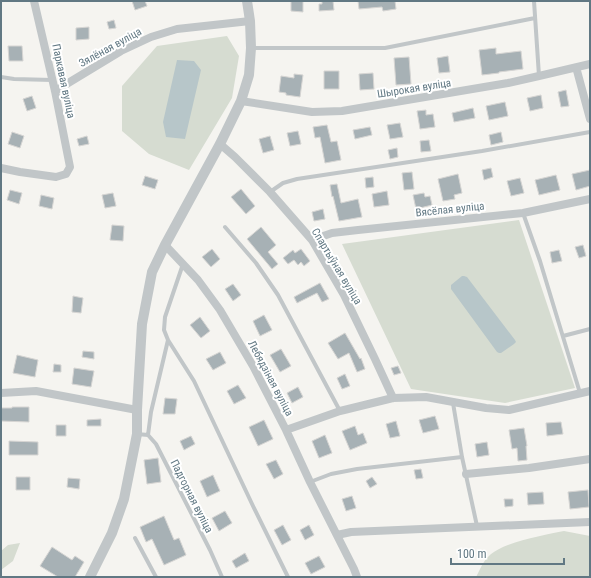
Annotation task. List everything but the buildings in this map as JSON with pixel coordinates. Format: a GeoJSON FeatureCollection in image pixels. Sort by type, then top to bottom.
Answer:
{"type":"FeatureCollection","features":[{"type":"Feature","properties":{"kind":"street","name":"Паркавая вуліца"},"geometry":{"type":"LineString","coordinates":[[1,168],[56,177],[66,174],[70,167],[53,80],[34,1]]}},
{"type":"Feature","properties":{"kind":"street"},"geometry":{"type":"LineString","coordinates":[[90,577],[112,533],[124,499],[137,434],[142,324],[152,272],[220,144],[241,101],[249,75],[251,48],[250,21],[247,1]]}},
{"type":"Feature","properties":{"kind":"street","name":"Зялёная вуліца"},"geometry":{"type":"LineString","coordinates":[[55,91],[121,51],[151,37],[177,29],[250,21]]}},
{"type":"Feature","properties":{"kind":"street","name":"Шырокая вуліца"},"geometry":{"type":"LineString","coordinates":[[241,101],[312,112],[342,111],[508,83],[590,64]]}},
{"type":"Feature","properties":{"kind":"street"},"geometry":{"type":"LineString","coordinates":[[576,67],[590,119]]}},
{"type":"Feature","properties":{"kind":"street","name":"Спартыўная вуліца"},"geometry":{"type":"LineString","coordinates":[[220,144],[270,192],[312,240],[344,295],[376,359],[393,398]]}},
{"type":"Feature","properties":{"kind":"street","name":"Вясёлая вуліца"},"geometry":{"type":"LineString","coordinates":[[312,240],[332,233],[523,213],[590,199]]}},
{"type":"Feature","properties":{"kind":"street","name":"Лебядзіная вуліца"},"geometry":{"type":"LineString","coordinates":[[165,245],[198,280],[220,310],[253,366],[286,430],[357,577]]}},
{"type":"Feature","properties":{"kind":"street"},"geometry":{"type":"LineString","coordinates":[[1,393],[36,391],[137,410]]}},
{"type":"Feature","properties":{"kind":"street"},"geometry":{"type":"LineString","coordinates":[[286,430],[340,411],[393,398],[426,397],[486,408],[508,410],[590,391]]}},
{"type":"Feature","properties":{"kind":"street"},"geometry":{"type":"LineString","coordinates":[[466,474],[529,468],[590,459]]}},
{"type":"Feature","properties":{"kind":"street"},"geometry":{"type":"LineString","coordinates":[[337,535],[351,532],[590,522]]}},
{"type":"Feature","properties":{"kind":"lane"},"geometry":{"type":"LineString","coordinates":[[534,1],[540,76]]}},
{"type":"Feature","properties":{"kind":"lane"},"geometry":{"type":"LineString","coordinates":[[251,48],[385,48],[535,18]]}},
{"type":"Feature","properties":{"kind":"lane"},"geometry":{"type":"LineString","coordinates":[[1,78],[53,80]]}},
{"type":"Feature","properties":{"kind":"lane"},"geometry":{"type":"LineString","coordinates":[[270,192],[283,183],[297,179],[482,151],[590,132]]}},
{"type":"Feature","properties":{"kind":"lane"},"geometry":{"type":"LineString","coordinates":[[523,213],[540,261],[580,393]]}},
{"type":"Feature","properties":{"kind":"lane"},"geometry":{"type":"LineString","coordinates":[[225,227],[256,262],[278,295],[340,411]]}},
{"type":"Feature","properties":{"kind":"lane"},"geometry":{"type":"LineString","coordinates":[[183,264],[165,318],[164,330],[168,340],[194,381],[288,577]]}},
{"type":"Feature","properties":{"kind":"lane"},"geometry":{"type":"LineString","coordinates":[[563,336],[590,329]]}},
{"type":"Feature","properties":{"kind":"lane"},"geometry":{"type":"LineString","coordinates":[[137,434],[148,435],[151,412],[168,340]]}},
{"type":"Feature","properties":{"kind":"lane"},"geometry":{"type":"LineString","coordinates":[[453,402],[462,458],[477,526]]}},
{"type":"Feature","properties":{"kind":"lane","name":"Падгорная вуліца"},"geometry":{"type":"LineString","coordinates":[[148,435],[156,444],[210,550],[222,577]]}},
{"type":"Feature","properties":{"kind":"lane"},"geometry":{"type":"LineString","coordinates":[[310,482],[331,474],[357,469],[462,458]]}},
{"type":"Feature","properties":{"kind":"lane"},"geometry":{"type":"LineString","coordinates":[[135,538],[156,577]]}},
{"type":"Feature","properties":{"kind":"shaded area"},"geometry":{"type":"Polygon","coordinates":[[[227,36],[239,56],[232,98],[189,170],[149,154],[122,131],[122,86],[157,46],[227,36]]]}},
{"type":"Feature","properties":{"kind":"shaded area"},"geometry":{"type":"Polygon","coordinates":[[[177,60],[194,61],[201,70],[185,139],[166,137],[163,122],[177,60]]]}},
{"type":"Feature","properties":{"kind":"shaded area"},"geometry":{"type":"Polygon","coordinates":[[[519,220],[575,388],[505,403],[411,389],[342,244],[519,220]]]}},
{"type":"Feature","properties":{"kind":"shaded area"},"geometry":{"type":"Polygon","coordinates":[[[462,276],[467,277],[515,340],[516,342],[514,344],[501,353],[497,352],[451,289],[451,285],[462,276]]]}},
{"type":"Feature","properties":{"kind":"shaded area"},"geometry":{"type":"Polygon","coordinates":[[[564,531],[590,536],[590,577],[476,577],[485,560],[495,551],[513,543],[564,531]]]}},
{"type":"Feature","properties":{"kind":"shaded area"},"geometry":{"type":"Polygon","coordinates":[[[20,543],[13,561],[1,570],[1,551],[8,545],[20,543]]]}}]}
